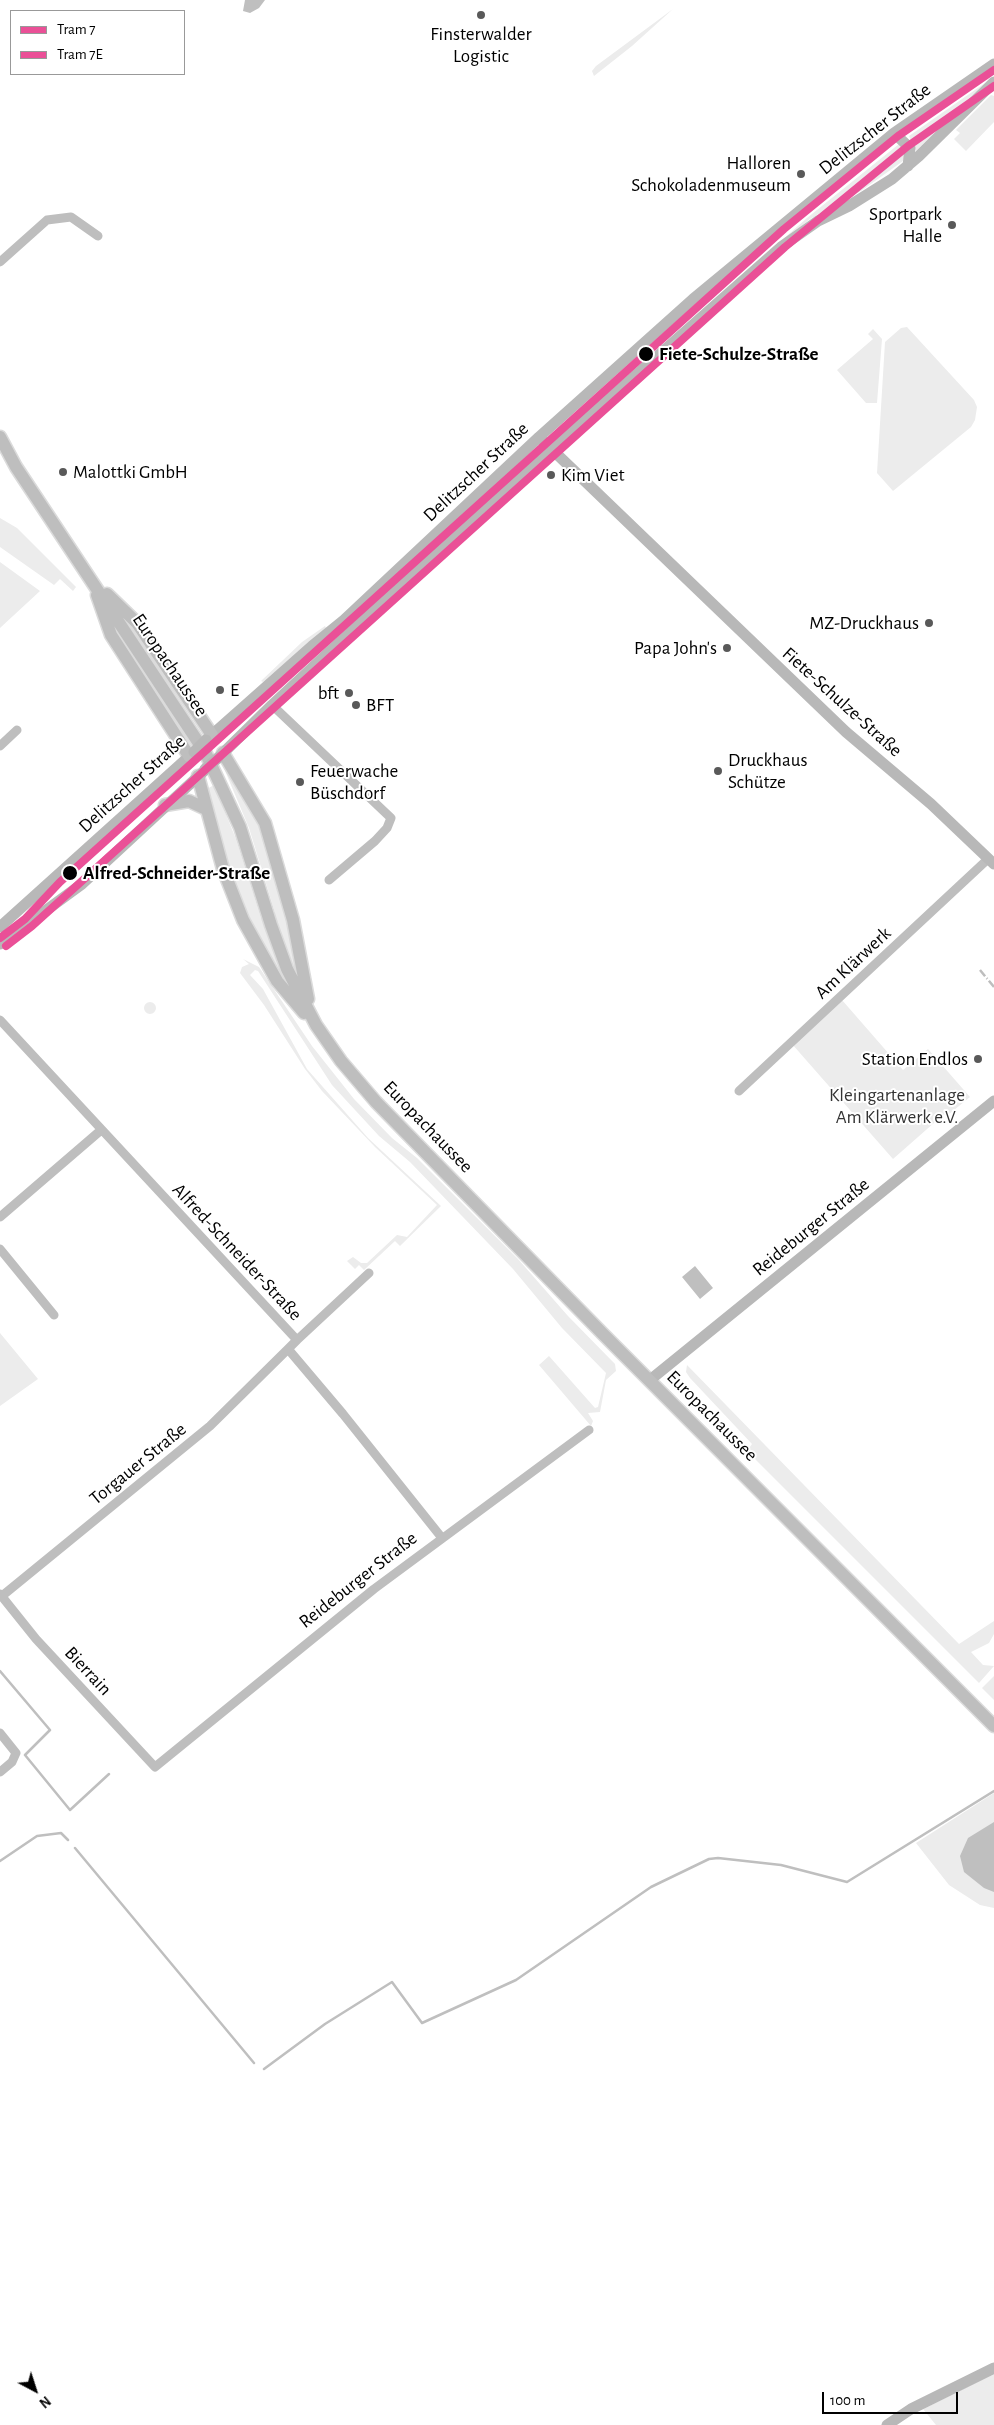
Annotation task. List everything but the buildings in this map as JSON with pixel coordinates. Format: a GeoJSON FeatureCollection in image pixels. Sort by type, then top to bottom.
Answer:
{"type":"FeatureCollection","features":[{"type":"Feature","properties":{"kind":"main road","name":"Delitzscher Straße"},"geometry":{"type":"LineString","coordinates":[[0,927],[312,646],[344,620],[539,437],[693,299],[894,133],[994,64]]}},
{"type":"Feature","properties":{"kind":"main road","name":"Delitzscher Straße"},"geometry":{"type":"LineString","coordinates":[[0,944],[82,884],[140,832],[166,805],[221,756],[272,705],[446,543],[782,247],[818,221],[875,190],[908,166],[993,85]]}},
{"type":"Feature","properties":{"kind":"main road"},"geometry":{"type":"LineString","coordinates":[[894,133],[910,148],[908,166]]}},
{"type":"Feature","properties":{"kind":"main road","name":"Fiete-Schulze-Straße"},"geometry":{"type":"LineString","coordinates":[[539,437],[852,738],[931,804],[991,862]]}},
{"type":"Feature","properties":{"kind":"main road","name":"Europachaussee"},"geometry":{"type":"LineString","coordinates":[[0,438],[16,467],[195,736],[217,774],[240,826],[281,956],[316,1025],[341,1061],[376,1102],[994,1726]]}},
{"type":"Feature","properties":{"kind":"main road"},"geometry":{"type":"LineString","coordinates":[[93,583],[137,623],[265,823],[293,920],[301,972],[316,1025]]}},
{"type":"Feature","properties":{"kind":"main road"},"geometry":{"type":"LineString","coordinates":[[93,583],[111,635],[202,773],[206,809],[229,888],[254,941],[277,981],[316,1025]]}},
{"type":"Feature","properties":{"kind":"main road"},"geometry":{"type":"LineString","coordinates":[[166,805],[189,801],[206,809]]}},
{"type":"Feature","properties":{"kind":"main road","name":"Reideburger Straße"},"geometry":{"type":"LineString","coordinates":[[650,1380],[994,1101]]}},
{"type":"Feature","properties":{"kind":"main road"},"geometry":{"type":"LineString","coordinates":[[887,2425],[911,2410],[994,2368]]}},
{"type":"Feature","properties":{"kind":"street"},"geometry":{"type":"LineString","coordinates":[[0,262],[48,220],[71,217],[98,236]]}},
{"type":"Feature","properties":{"kind":"street"},"geometry":{"type":"LineString","coordinates":[[272,705],[391,818],[387,828],[329,880]]}},
{"type":"Feature","properties":{"kind":"street"},"geometry":{"type":"LineString","coordinates":[[0,746],[17,730]]}},
{"type":"Feature","properties":{"kind":"street","name":"Am Klärwerk"},"geometry":{"type":"LineString","coordinates":[[739,1091],[991,862]]}},
{"type":"Feature","properties":{"kind":"street","name":"Alfred-Schneider-Straße"},"geometry":{"type":"LineString","coordinates":[[0,1020],[100,1131],[297,1340],[288,1349],[343,1414],[442,1538]]}},
{"type":"Feature","properties":{"kind":"street"},"geometry":{"type":"LineString","coordinates":[[0,1217],[100,1131]]}},
{"type":"Feature","properties":{"kind":"street"},"geometry":{"type":"LineString","coordinates":[[0,1249],[54,1315]]}},
{"type":"Feature","properties":{"kind":"street"},"geometry":{"type":"LineString","coordinates":[[297,1340],[369,1273]]}},
{"type":"Feature","properties":{"kind":"street","name":"Torgauer Straße"},"geometry":{"type":"LineString","coordinates":[[1,1595],[210,1426],[288,1349]]}},
{"type":"Feature","properties":{"kind":"street","name":"Reideburger Straße"},"geometry":{"type":"LineString","coordinates":[[156,1766],[331,1624],[442,1538],[589,1430]]}},
{"type":"Feature","properties":{"kind":"street","name":"Bierrain"},"geometry":{"type":"LineString","coordinates":[[1,1595],[36,1639],[156,1766]]}},
{"type":"Feature","properties":{"kind":"street"},"geometry":{"type":"LineString","coordinates":[[0,1733],[16,1753],[12,1762],[0,1772]]}},
{"type":"Feature","properties":{"kind":"green space"},"geometry":{"type":"Polygon","coordinates":[[[673,9],[632,46],[594,76],[592,71],[596,66],[673,9]]]}},
{"type":"Feature","properties":{"kind":"green space"},"geometry":{"type":"Polygon","coordinates":[[[985,83],[916,151],[909,136],[985,83]]]}},
{"type":"Feature","properties":{"kind":"green space"},"geometry":{"type":"Polygon","coordinates":[[[991,95],[994,96],[994,122],[966,151],[954,139],[960,133],[956,130],[991,95]]]}},
{"type":"Feature","properties":{"kind":"green space"},"geometry":{"type":"Polygon","coordinates":[[[899,144],[906,152],[903,161],[861,191],[810,219],[711,303],[807,218],[899,144]]]}},
{"type":"Feature","properties":{"kind":"green space"},"geometry":{"type":"Polygon","coordinates":[[[907,327],[974,400],[977,407],[975,420],[971,427],[893,491],[877,473],[885,342],[901,328],[907,327]]]}},
{"type":"Feature","properties":{"kind":"green space"},"geometry":{"type":"Polygon","coordinates":[[[873,329],[882,339],[877,403],[866,403],[837,370],[873,339],[868,334],[873,329]]]}},
{"type":"Feature","properties":{"kind":"green space"},"geometry":{"type":"Polygon","coordinates":[[[0,518],[17,528],[76,587],[73,591],[60,579],[54,585],[0,547],[0,518]]]}},
{"type":"Feature","properties":{"kind":"green space"},"geometry":{"type":"Polygon","coordinates":[[[0,562],[40,591],[0,628],[0,562]]]}},
{"type":"Feature","properties":{"kind":"green space"},"geometry":{"type":"Polygon","coordinates":[[[325,626],[326,628],[263,682],[261,681],[302,642],[325,626]]]}},
{"type":"Feature","properties":{"kind":"green space"},"geometry":{"type":"Polygon","coordinates":[[[223,766],[260,824],[286,908],[301,985],[290,965],[273,914],[275,913],[249,828],[223,766]]]}},
{"type":"Feature","properties":{"kind":"green space"},"geometry":{"type":"Polygon","coordinates":[[[214,785],[236,839],[261,918],[263,918],[294,996],[279,978],[233,887],[205,790],[214,785]]]}},
{"type":"Feature","properties":{"kind":"green space"},"geometry":{"type":"Polygon","coordinates":[[[243,959],[259,967],[312,1046],[354,1099],[392,1138],[417,1158],[518,1259],[568,1316],[615,1364],[616,1371],[606,1380],[600,1412],[588,1413],[593,1421],[591,1426],[539,1365],[549,1356],[595,1408],[598,1407],[606,1373],[562,1328],[513,1269],[410,1162],[379,1136],[332,1085],[258,971],[255,970],[250,975],[263,989],[307,1069],[368,1138],[441,1206],[400,1246],[395,1241],[364,1270],[359,1265],[355,1269],[347,1261],[353,1257],[361,1263],[367,1263],[397,1235],[407,1237],[437,1205],[375,1147],[322,1091],[240,973],[242,967],[249,964],[243,959]]]}},
{"type":"Feature","properties":{"kind":"green space","name":"Kleingartenanlage Am Klärwerk e.V."},"geometry":{"type":"Polygon","coordinates":[[[842,1000],[903,1070],[928,1049],[970,1097],[948,1115],[943,1115],[893,1159],[792,1044],[842,1000]]]}},
{"type":"Feature","properties":{"kind":"green space"},"geometry":{"type":"Polygon","coordinates":[[[148,1002],[152,1002],[156,1008],[152,1014],[148,1014],[144,1010],[144,1006],[148,1002]]]}},
{"type":"Feature","properties":{"kind":"green space"},"geometry":{"type":"Polygon","coordinates":[[[0,1333],[38,1379],[0,1406],[0,1333]]]}},
{"type":"Feature","properties":{"kind":"green space"},"geometry":{"type":"Polygon","coordinates":[[[687,1365],[959,1644],[994,1621],[994,1634],[989,1643],[971,1652],[983,1665],[994,1666],[979,1683],[747,1451],[752,1444],[690,1378],[686,1372],[687,1365]]]}},
{"type":"Feature","properties":{"kind":"green space"},"geometry":{"type":"Polygon","coordinates":[[[994,1676],[994,1700],[982,1688],[994,1676]]]}},
{"type":"Feature","properties":{"kind":"green space"},"geometry":{"type":"Polygon","coordinates":[[[994,1793],[994,1908],[980,1905],[949,1885],[916,1843],[994,1793]]]}},
{"type":"Feature","properties":{"kind":"green space"},"geometry":{"type":"Polygon","coordinates":[[[994,2374],[994,2425],[936,2425],[923,2409],[994,2374]]]}},
{"type":"Feature","properties":{"kind":"shaded area"},"geometry":{"type":"Polygon","coordinates":[[[245,0],[265,0],[259,8],[250,13],[243,11],[245,0]]]}},
{"type":"Feature","properties":{"kind":"shaded area"},"geometry":{"type":"Polygon","coordinates":[[[695,1266],[713,1288],[700,1299],[682,1277],[695,1266]]]}},
{"type":"Feature","properties":{"kind":"shaded area"},"geometry":{"type":"Polygon","coordinates":[[[994,1822],[994,1892],[984,1888],[964,1872],[960,1856],[968,1838],[994,1822]]]}},
{"type":"Feature","properties":{"kind":"waterway"},"geometry":{"type":"LineString","coordinates":[[0,1671],[50,1730],[25,1755],[70,1810],[109,1774]]}},
{"type":"Feature","properties":{"kind":"waterway"},"geometry":{"type":"LineString","coordinates":[[264,2069],[325,2024],[392,1982],[422,2023],[516,1980],[651,1887],[709,1859],[718,1858],[781,1865],[847,1882],[994,1791]]}},
{"type":"Feature","properties":{"kind":"waterway"},"geometry":{"type":"LineString","coordinates":[[0,1861],[37,1836],[61,1833],[68,1840]]}},
{"type":"Feature","properties":{"kind":"waterway"},"geometry":{"type":"LineString","coordinates":[[75,1848],[254,2063]]}},
{"type":"Feature","properties":{"kind":"railway"},"geometry":{"type":"LineString","coordinates":[[980,970],[994,987]]}},
{"type":"Feature","properties":{"kind":"tram line","name":"7"},"geometry":{"type":"LineString","coordinates":[[0,938],[25,919],[60,882],[784,229],[898,136],[994,70]]}},
{"type":"Feature","properties":{"kind":"tram line","name":"7E"},"geometry":{"type":"LineString","coordinates":[[6,946],[32,926],[785,247],[908,146],[994,86]]}},
{"type":"Feature","properties":{"kind":"place","name":"Finsterwalder Logistic"},"geometry":{"type":"Point","coordinates":[481,15]}},
{"type":"Feature","properties":{"kind":"place","name":"Halloren Schokoladenmuseum"},"geometry":{"type":"Point","coordinates":[801,174]}},
{"type":"Feature","properties":{"kind":"place","name":"Sportpark Halle"},"geometry":{"type":"Point","coordinates":[952,225]}},
{"type":"Feature","properties":{"kind":"place","name":"Fiete-Schulze-Straße"},"geometry":{"type":"Point","coordinates":[646,354]}},
{"type":"Feature","properties":{"kind":"place","name":"Malottki GmbH"},"geometry":{"type":"Point","coordinates":[63,472]}},
{"type":"Feature","properties":{"kind":"place","name":"Kim Viet"},"geometry":{"type":"Point","coordinates":[551,475]}},
{"type":"Feature","properties":{"kind":"place","name":"MZ-Druckhaus"},"geometry":{"type":"Point","coordinates":[929,623]}},
{"type":"Feature","properties":{"kind":"place","name":"Papa John's"},"geometry":{"type":"Point","coordinates":[727,648]}},
{"type":"Feature","properties":{"kind":"place","name":"E"},"geometry":{"type":"Point","coordinates":[220,690]}},
{"type":"Feature","properties":{"kind":"place","name":"bft"},"geometry":{"type":"Point","coordinates":[349,693]}},
{"type":"Feature","properties":{"kind":"place","name":"BFT"},"geometry":{"type":"Point","coordinates":[356,705]}},
{"type":"Feature","properties":{"kind":"place","name":"Druckhaus Schütze"},"geometry":{"type":"Point","coordinates":[718,771]}},
{"type":"Feature","properties":{"kind":"place","name":"Feuerwache Büschdorf"},"geometry":{"type":"Point","coordinates":[300,782]}},
{"type":"Feature","properties":{"kind":"place","name":"Alfred-Schneider-Straße"},"geometry":{"type":"Point","coordinates":[70,873]}},
{"type":"Feature","properties":{"kind":"place","name":"Station Endlos"},"geometry":{"type":"Point","coordinates":[978,1059]}}]}
